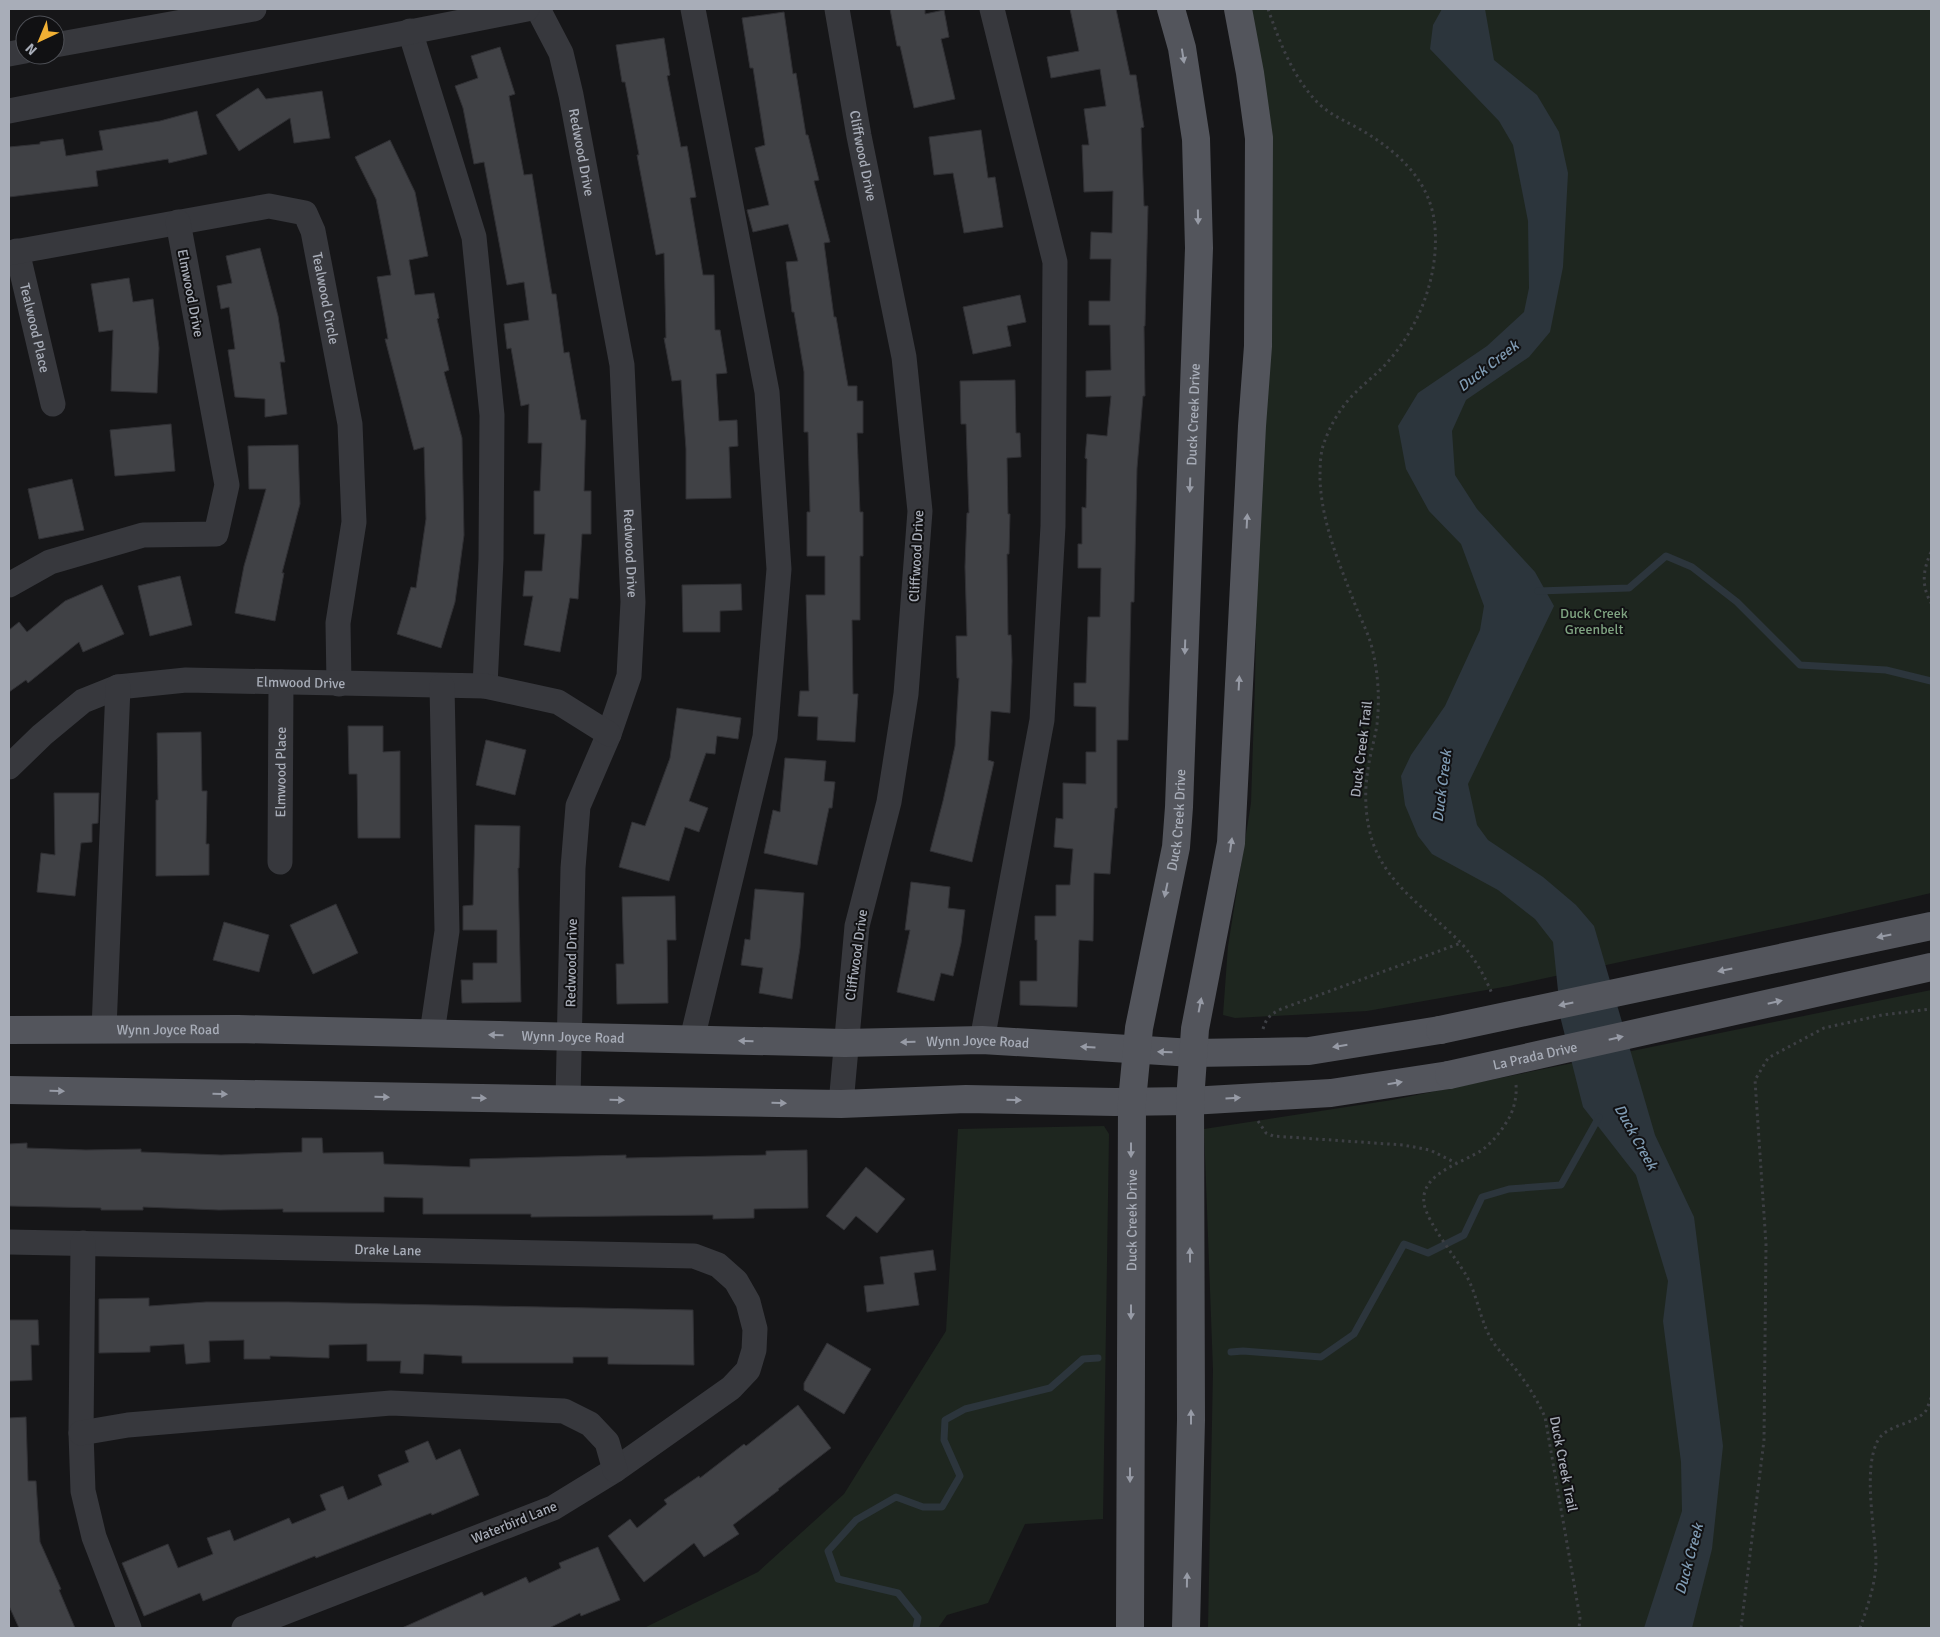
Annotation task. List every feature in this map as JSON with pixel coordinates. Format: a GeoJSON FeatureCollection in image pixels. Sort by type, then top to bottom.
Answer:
{"type":"FeatureCollection","features":[{"type":"Feature","properties":{"kind":"main road","name":"Duck Creek Drive"},"geometry":{"type":"LineString","coordinates":[[1130,1628],[1132,1101],[1139,1028],[1176,846],[1199,248],[1196,139],[1182,48],[1171,9]]}},
{"type":"Feature","properties":{"kind":"main road"},"geometry":{"type":"LineString","coordinates":[[1186,1628],[1191,1420],[1190,1101],[1195,1030],[1232,843],[1252,426],[1258,346],[1258,138],[1250,73],[1238,9]]}},
{"type":"Feature","properties":{"kind":"main road"},"geometry":{"type":"LineString","coordinates":[[1137,1050],[1193,1053],[1309,1051],[1440,1030],[1931,926]]}},
{"type":"Feature","properties":{"kind":"main road","name":"La Prada Drive"},"geometry":{"type":"LineString","coordinates":[[1132,1101],[1190,1101],[1331,1093],[1449,1075],[1931,967]]}},
{"type":"Feature","properties":{"kind":"main road","name":"Wynn Joyce Road"},"geometry":{"type":"LineString","coordinates":[[9,1030],[238,1029],[845,1043],[982,1040],[1137,1050]]}},
{"type":"Feature","properties":{"kind":"main road"},"geometry":{"type":"LineString","coordinates":[[9,1090],[841,1104],[966,1099],[1132,1101]]}},
{"type":"Feature","properties":{"kind":"street"},"geometry":{"type":"LineString","coordinates":[[65,43],[254,9]]}},
{"type":"Feature","properties":{"kind":"street"},"geometry":{"type":"LineString","coordinates":[[9,111],[527,9]]}},
{"type":"Feature","properties":{"kind":"street","name":"Redwood Drive"},"geometry":{"type":"LineString","coordinates":[[538,9],[560,53],[571,95],[622,365],[633,602],[629,676],[609,734],[578,806],[573,868],[568,1099]]}},
{"type":"Feature","properties":{"kind":"street"},"geometry":{"type":"LineString","coordinates":[[692,1039],[765,737],[779,569],[767,392],[693,9]]}},
{"type":"Feature","properties":{"kind":"street","name":"Cliffwood Drive"},"geometry":{"type":"LineString","coordinates":[[837,9],[859,136],[904,357],[920,511],[906,694],[890,802],[857,926],[841,1104]]}},
{"type":"Feature","properties":{"kind":"street"},"geometry":{"type":"LineString","coordinates":[[982,1040],[1042,720],[1053,526],[1055,262],[992,9]]}},
{"type":"Feature","properties":{"kind":"street"},"geometry":{"type":"LineString","coordinates":[[410,31],[474,237],[492,415],[492,559],[485,686]]}},
{"type":"Feature","properties":{"kind":"street","name":"Tealwood Circle"},"geometry":{"type":"LineString","coordinates":[[13,252],[270,206],[305,213],[313,231],[350,424],[354,522],[338,623],[339,684]]}},
{"type":"Feature","properties":{"kind":"street","name":"Elmwood Drive"},"geometry":{"type":"LineString","coordinates":[[9,585],[50,562],[143,535],[216,534],[227,485],[178,222]]}},
{"type":"Feature","properties":{"kind":"street","name":"Tealwood Place"},"geometry":{"type":"LineString","coordinates":[[13,252],[53,404]]}},
{"type":"Feature","properties":{"kind":"street","name":"Elmwood Drive"},"geometry":{"type":"LineString","coordinates":[[9,767],[42,735],[83,701],[118,687],[186,680],[485,686],[558,702],[609,734]]}},
{"type":"Feature","properties":{"kind":"street","name":"Elmwood Place"},"geometry":{"type":"LineString","coordinates":[[280,862],[281,682]]}},
{"type":"Feature","properties":{"kind":"street"},"geometry":{"type":"LineString","coordinates":[[432,1033],[447,931],[442,686]]}},
{"type":"Feature","properties":{"kind":"street"},"geometry":{"type":"LineString","coordinates":[[104,1030],[118,687]]}},
{"type":"Feature","properties":{"kind":"street","name":"Drake Lane"},"geometry":{"type":"LineString","coordinates":[[9,1242],[694,1256],[718,1266],[736,1281],[748,1302]]}},
{"type":"Feature","properties":{"kind":"street"},"geometry":{"type":"LineString","coordinates":[[83,1244],[80,1433],[83,1491],[94,1537],[129,1628]]}},
{"type":"Feature","properties":{"kind":"street","name":"Waterbird Lane"},"geometry":{"type":"LineString","coordinates":[[244,1628],[553,1508],[615,1470],[731,1388],[748,1370],[754,1350],[755,1329],[748,1302]]}},
{"type":"Feature","properties":{"kind":"street"},"geometry":{"type":"LineString","coordinates":[[80,1433],[128,1425],[391,1403],[564,1411],[590,1424],[607,1442],[615,1470]]}},
{"type":"Feature","properties":{"kind":"path","name":"Duck Creek Trail"},"geometry":{"type":"LineString","coordinates":[[1268,9],[1283,52],[1305,87],[1332,114],[1391,150],[1415,172],[1429,196],[1436,228],[1433,274],[1424,303],[1404,341],[1382,368],[1353,394],[1337,416],[1322,449],[1320,473],[1321,500],[1340,566],[1371,643],[1379,690],[1377,726],[1368,770],[1365,808],[1373,842],[1385,868],[1407,894],[1461,943],[1492,992],[1494,1002]]}},
{"type":"Feature","properties":{"kind":"path"},"geometry":{"type":"LineString","coordinates":[[1931,552],[1923,573],[1925,593],[1931,603]]}},
{"type":"Feature","properties":{"kind":"path"},"geometry":{"type":"LineString","coordinates":[[1262,1032],[1265,1022],[1271,1014],[1281,1009],[1461,943]]}},
{"type":"Feature","properties":{"kind":"path"},"geometry":{"type":"LineString","coordinates":[[1741,1628],[1764,1440],[1766,1244],[1755,1080],[1768,1058],[1824,1028],[1882,1015],[1931,1009]]}},
{"type":"Feature","properties":{"kind":"path","name":"Duck Creek Trail"},"geometry":{"type":"LineString","coordinates":[[1514,1078],[1516,1088],[1515,1100],[1512,1112],[1504,1127],[1482,1150],[1456,1163],[1436,1177],[1427,1188],[1424,1196],[1424,1206],[1467,1277],[1493,1342],[1520,1374],[1536,1398],[1545,1417],[1580,1618],[1579,1628]]}},
{"type":"Feature","properties":{"kind":"path"},"geometry":{"type":"LineString","coordinates":[[1257,1120],[1266,1133],[1273,1136],[1403,1145],[1430,1150],[1456,1163]]}},
{"type":"Feature","properties":{"kind":"path"},"geometry":{"type":"LineString","coordinates":[[1860,1628],[1875,1574],[1876,1562],[1870,1489],[1873,1453],[1878,1441],[1886,1431],[1908,1422],[1925,1412],[1931,1398]]}},
{"type":"Feature","properties":{"kind":"green space","name":"Duck Creek Greenbelt"},"geometry":{"type":"Polygon","coordinates":[[[1248,9],[1931,9],[1931,893],[1509,986],[1367,1011],[1235,1018],[1223,1015],[1228,946],[1251,803],[1255,683],[1258,517],[1248,9]]]}},
{"type":"Feature","properties":{"kind":"green space"},"geometry":{"type":"Polygon","coordinates":[[[1931,990],[1931,1628],[1208,1628],[1213,1370],[1204,1129],[1392,1100],[1931,990]]]}},
{"type":"Feature","properties":{"kind":"green space"},"geometry":{"type":"Polygon","coordinates":[[[1104,1126],[1109,1134],[1103,1519],[1025,1524],[988,1603],[947,1615],[938,1628],[644,1628],[758,1572],[844,1494],[946,1331],[958,1129],[1104,1126]]]}},
{"type":"Feature","properties":{"kind":"water","name":"Duck Creek"},"geometry":{"type":"Polygon","coordinates":[[[1442,9],[1485,9],[1494,60],[1537,95],[1559,132],[1568,173],[1563,267],[1550,332],[1529,357],[1466,400],[1452,431],[1455,475],[1477,509],[1535,572],[1554,606],[1468,784],[1477,825],[1488,840],[1543,877],[1576,905],[1594,926],[1655,1135],[1694,1217],[1723,1446],[1712,1549],[1692,1628],[1644,1628],[1682,1511],[1681,1462],[1663,1321],[1668,1281],[1636,1175],[1583,1107],[1561,1020],[1553,942],[1535,919],[1498,890],[1432,854],[1418,836],[1405,805],[1401,776],[1411,755],[1445,706],[1480,630],[1484,606],[1461,544],[1429,511],[1406,469],[1398,426],[1418,393],[1487,346],[1524,312],[1529,288],[1528,221],[1513,145],[1499,121],[1430,49],[1433,25],[1442,9]]]}},
{"type":"Feature","properties":{"kind":"building"},"geometry":{"type":"Polygon","coordinates":[[[890,9],[925,9],[925,14],[944,10],[949,37],[941,39],[955,99],[914,108],[900,46],[897,46],[890,9]]]}},
{"type":"Feature","properties":{"kind":"building"},"geometry":{"type":"Polygon","coordinates":[[[1070,9],[1116,9],[1130,75],[1136,75],[1144,127],[1141,128],[1144,206],[1148,206],[1144,326],[1145,396],[1143,396],[1137,468],[1134,602],[1131,602],[1128,740],[1117,740],[1117,808],[1115,808],[1110,874],[1094,873],[1093,941],[1079,940],[1077,1007],[1020,1005],[1020,981],[1037,981],[1035,916],[1056,916],[1056,885],[1070,885],[1073,849],[1054,847],[1056,818],[1063,819],[1063,783],[1086,784],[1086,752],[1096,752],[1096,707],[1074,706],[1074,683],[1086,683],[1088,617],[1100,617],[1101,568],[1078,568],[1078,544],[1082,544],[1082,507],[1086,508],[1087,459],[1085,458],[1087,434],[1107,436],[1111,396],[1086,397],[1086,371],[1111,370],[1110,325],[1089,325],[1089,301],[1110,301],[1111,259],[1090,259],[1091,232],[1112,233],[1113,191],[1084,192],[1082,145],[1089,145],[1084,109],[1106,106],[1100,69],[1051,78],[1047,57],[1079,51],[1070,9]]]}},
{"type":"Feature","properties":{"kind":"building"},"geometry":{"type":"Polygon","coordinates":[[[784,12],[793,74],[796,73],[806,135],[808,135],[819,180],[814,181],[830,242],[824,243],[834,317],[836,317],[848,386],[857,386],[857,401],[863,401],[863,433],[857,433],[860,512],[863,512],[863,556],[860,556],[860,620],[852,620],[853,694],[858,694],[855,742],[817,740],[818,717],[798,716],[800,691],[809,691],[806,595],[825,595],[825,556],[807,556],[807,512],[810,512],[808,432],[804,432],[804,372],[794,312],[792,312],[786,262],[798,261],[788,224],[753,232],[747,210],[769,205],[755,148],[765,145],[753,68],[750,68],[742,18],[784,12]]]}},
{"type":"Feature","properties":{"kind":"building"},"geometry":{"type":"Polygon","coordinates":[[[664,38],[670,75],[667,76],[681,147],[687,146],[696,197],[690,198],[703,275],[714,275],[715,330],[720,330],[727,373],[716,374],[719,421],[737,420],[738,446],[729,447],[731,498],[686,499],[686,449],[681,380],[672,381],[664,338],[666,338],[664,253],[656,255],[637,155],[639,155],[625,82],[622,82],[616,45],[664,38]]]}},
{"type":"Feature","properties":{"kind":"building"},"geometry":{"type":"Polygon","coordinates":[[[500,47],[515,94],[509,96],[524,175],[532,174],[552,294],[556,294],[564,353],[569,352],[581,420],[586,420],[584,491],[591,491],[591,534],[582,534],[578,599],[570,598],[560,652],[524,645],[533,596],[523,596],[525,571],[542,571],[545,534],[534,534],[534,491],[540,491],[542,443],[528,443],[529,404],[521,406],[511,348],[507,349],[504,324],[529,320],[524,282],[507,285],[484,162],[474,164],[463,108],[455,86],[478,78],[471,56],[500,47]]]}},
{"type":"Feature","properties":{"kind":"building"},"geometry":{"type":"Polygon","coordinates":[[[258,88],[266,99],[322,91],[330,138],[294,143],[290,118],[239,151],[216,115],[258,88]]]}},
{"type":"Feature","properties":{"kind":"building"},"geometry":{"type":"Polygon","coordinates":[[[197,111],[207,154],[169,163],[168,159],[96,171],[98,186],[9,197],[9,147],[40,144],[40,142],[63,139],[66,156],[103,150],[99,131],[160,121],[197,111]]]}},
{"type":"Feature","properties":{"kind":"building"},"geometry":{"type":"Polygon","coordinates":[[[981,130],[988,178],[995,177],[1003,227],[964,233],[953,173],[934,175],[929,137],[981,130]]]}},
{"type":"Feature","properties":{"kind":"building"},"geometry":{"type":"Polygon","coordinates":[[[390,140],[415,192],[428,256],[409,260],[415,295],[434,293],[439,318],[437,319],[449,370],[444,372],[462,438],[464,535],[455,602],[441,648],[397,634],[411,587],[416,588],[426,519],[424,447],[414,450],[385,339],[388,339],[377,277],[391,275],[376,199],[355,157],[390,140]]]}},
{"type":"Feature","properties":{"kind":"building"},"geometry":{"type":"Polygon","coordinates":[[[260,248],[278,316],[285,362],[280,362],[287,414],[265,417],[265,399],[235,397],[228,350],[235,349],[229,307],[221,309],[217,286],[232,283],[226,256],[260,248]]]}},
{"type":"Feature","properties":{"kind":"building"},"geometry":{"type":"Polygon","coordinates":[[[129,278],[133,302],[153,299],[159,348],[157,393],[111,391],[113,330],[99,332],[91,284],[129,278]]]}},
{"type":"Feature","properties":{"kind":"building"},"geometry":{"type":"Polygon","coordinates":[[[1020,295],[1026,322],[1007,326],[1011,346],[973,354],[963,307],[1020,295]]]}},
{"type":"Feature","properties":{"kind":"building"},"geometry":{"type":"Polygon","coordinates":[[[1015,380],[1016,433],[1020,433],[1021,457],[1007,458],[1008,514],[1010,514],[1009,554],[1007,554],[1008,635],[1011,635],[1012,661],[1010,713],[991,711],[988,760],[994,762],[972,862],[930,851],[955,746],[959,678],[957,678],[956,636],[967,636],[965,567],[967,513],[969,513],[966,424],[961,424],[960,381],[1015,380]]]}},
{"type":"Feature","properties":{"kind":"building"},"geometry":{"type":"Polygon","coordinates":[[[171,424],[175,471],[115,476],[110,430],[171,424]]]}},
{"type":"Feature","properties":{"kind":"building"},"geometry":{"type":"Polygon","coordinates":[[[298,445],[300,504],[282,573],[284,573],[275,621],[235,613],[244,566],[266,489],[249,489],[248,446],[298,445]]]}},
{"type":"Feature","properties":{"kind":"building"},"geometry":{"type":"Polygon","coordinates":[[[72,479],[84,530],[39,539],[28,489],[72,479]]]}},
{"type":"Feature","properties":{"kind":"building"},"geometry":{"type":"Polygon","coordinates":[[[180,576],[192,625],[150,636],[138,586],[180,576]]]}},
{"type":"Feature","properties":{"kind":"building"},"geometry":{"type":"Polygon","coordinates":[[[741,584],[742,610],[720,611],[720,632],[683,632],[682,585],[741,584]]]}},
{"type":"Feature","properties":{"kind":"building"},"geometry":{"type":"Polygon","coordinates":[[[102,585],[124,634],[83,652],[79,642],[28,683],[26,680],[9,692],[9,630],[19,622],[27,632],[65,601],[102,585]]]}},
{"type":"Feature","properties":{"kind":"building"},"geometry":{"type":"Polygon","coordinates":[[[677,708],[741,718],[738,739],[717,736],[715,754],[706,753],[689,801],[708,808],[699,832],[685,827],[669,881],[619,867],[632,822],[645,826],[670,758],[677,708]]]}},
{"type":"Feature","properties":{"kind":"building"},"geometry":{"type":"Polygon","coordinates":[[[348,726],[383,726],[383,752],[400,751],[400,838],[358,838],[357,774],[349,774],[348,726]]]}},
{"type":"Feature","properties":{"kind":"building"},"geometry":{"type":"Polygon","coordinates":[[[201,732],[202,791],[207,791],[206,844],[209,844],[209,875],[156,876],[157,733],[201,732]]]}},
{"type":"Feature","properties":{"kind":"building"},"geometry":{"type":"Polygon","coordinates":[[[486,740],[526,750],[515,795],[476,785],[486,740]]]}},
{"type":"Feature","properties":{"kind":"building"},"geometry":{"type":"Polygon","coordinates":[[[785,758],[826,761],[824,781],[835,782],[832,808],[829,808],[817,865],[764,853],[773,810],[780,812],[785,758]]]}},
{"type":"Feature","properties":{"kind":"building"},"geometry":{"type":"Polygon","coordinates":[[[54,793],[99,793],[98,823],[92,824],[92,842],[81,843],[75,896],[37,892],[41,853],[55,855],[54,793]]]}},
{"type":"Feature","properties":{"kind":"building"},"geometry":{"type":"Polygon","coordinates":[[[475,825],[520,826],[518,868],[521,1002],[462,1003],[461,980],[473,980],[473,963],[497,963],[497,930],[463,930],[463,906],[473,905],[475,825]]]}},
{"type":"Feature","properties":{"kind":"building"},"geometry":{"type":"Polygon","coordinates":[[[911,882],[950,887],[948,908],[965,910],[961,943],[953,976],[941,973],[934,1001],[897,992],[910,930],[905,930],[911,882]]]}},
{"type":"Feature","properties":{"kind":"building"},"geometry":{"type":"Polygon","coordinates":[[[755,889],[804,893],[800,948],[792,999],[759,993],[763,968],[741,965],[745,939],[750,940],[755,889]]]}},
{"type":"Feature","properties":{"kind":"building"},"geometry":{"type":"Polygon","coordinates":[[[675,896],[676,940],[667,940],[668,1003],[617,1004],[616,964],[624,964],[622,897],[675,896]]]}},
{"type":"Feature","properties":{"kind":"building"},"geometry":{"type":"Polygon","coordinates":[[[336,904],[358,953],[313,974],[290,925],[336,904]]]}},
{"type":"Feature","properties":{"kind":"building"},"geometry":{"type":"Polygon","coordinates":[[[224,922],[269,935],[259,972],[213,960],[224,922]]]}},
{"type":"Feature","properties":{"kind":"building"},"geometry":{"type":"Polygon","coordinates":[[[302,1138],[322,1138],[323,1153],[383,1152],[384,1164],[470,1167],[470,1159],[626,1155],[626,1158],[766,1155],[766,1151],[807,1150],[808,1208],[754,1209],[754,1218],[713,1219],[713,1215],[531,1217],[531,1214],[423,1214],[423,1198],[384,1197],[384,1212],[283,1212],[283,1209],[219,1210],[143,1207],[143,1210],[101,1210],[101,1208],[9,1206],[9,1144],[27,1143],[27,1148],[141,1149],[141,1152],[221,1155],[302,1152],[302,1138]]]}},
{"type":"Feature","properties":{"kind":"building"},"geometry":{"type":"Polygon","coordinates":[[[866,1167],[905,1199],[877,1233],[856,1216],[844,1230],[826,1216],[866,1167]]]}},
{"type":"Feature","properties":{"kind":"building"},"geometry":{"type":"Polygon","coordinates":[[[933,1250],[936,1270],[914,1273],[919,1305],[867,1312],[864,1286],[884,1284],[880,1257],[933,1250]]]}},
{"type":"Feature","properties":{"kind":"building"},"geometry":{"type":"Polygon","coordinates":[[[149,1298],[149,1306],[206,1302],[289,1302],[693,1310],[694,1365],[608,1364],[608,1357],[573,1357],[573,1363],[462,1363],[462,1356],[424,1354],[423,1374],[400,1373],[401,1361],[367,1361],[367,1344],[329,1345],[329,1358],[270,1356],[270,1359],[244,1359],[244,1340],[209,1341],[210,1362],[186,1364],[184,1344],[150,1346],[150,1352],[99,1353],[99,1299],[149,1298]]]}},
{"type":"Feature","properties":{"kind":"building"},"geometry":{"type":"Polygon","coordinates":[[[9,1320],[38,1320],[39,1345],[31,1345],[32,1380],[9,1381],[9,1320]]]}},
{"type":"Feature","properties":{"kind":"building"},"geometry":{"type":"Polygon","coordinates":[[[827,1343],[871,1369],[844,1414],[804,1390],[804,1383],[827,1343]]]}},
{"type":"Feature","properties":{"kind":"building"},"geometry":{"type":"Polygon","coordinates":[[[798,1405],[831,1448],[733,1525],[739,1534],[704,1557],[694,1543],[644,1582],[608,1536],[630,1519],[637,1528],[667,1504],[664,1500],[699,1476],[700,1478],[744,1444],[746,1446],[798,1405]]]}},
{"type":"Feature","properties":{"kind":"building"},"geometry":{"type":"Polygon","coordinates":[[[26,1417],[28,1481],[36,1481],[40,1542],[61,1589],[59,1590],[75,1628],[19,1628],[9,1606],[9,1418],[26,1417]]]}},
{"type":"Feature","properties":{"kind":"building"},"geometry":{"type":"Polygon","coordinates":[[[428,1441],[436,1460],[460,1449],[479,1495],[432,1515],[431,1513],[316,1558],[315,1556],[203,1601],[200,1593],[144,1616],[122,1563],[168,1544],[178,1568],[213,1554],[207,1538],[230,1530],[234,1541],[289,1518],[292,1524],[326,1510],[320,1495],[343,1486],[348,1500],[382,1485],[378,1475],[409,1462],[405,1451],[428,1441]]]}},
{"type":"Feature","properties":{"kind":"building"},"geometry":{"type":"Polygon","coordinates":[[[598,1547],[620,1600],[581,1616],[580,1613],[549,1628],[402,1628],[482,1592],[484,1596],[526,1577],[529,1583],[561,1568],[559,1563],[598,1547]]]}},
{"type":"Feature","properties":{"kind":"waterway"},"geometry":{"type":"LineString","coordinates":[[1538,591],[1629,588],[1666,556],[1692,567],[1737,602],[1800,665],[1886,670],[1931,681]]}},
{"type":"Feature","properties":{"kind":"waterway"},"geometry":{"type":"LineString","coordinates":[[1231,1352],[1243,1351],[1321,1357],[1354,1334],[1404,1244],[1428,1253],[1464,1235],[1482,1197],[1509,1189],[1561,1185],[1599,1117]]}},
{"type":"Feature","properties":{"kind":"waterway"},"geometry":{"type":"LineString","coordinates":[[916,1628],[918,1618],[898,1593],[838,1579],[828,1551],[856,1520],[896,1497],[923,1507],[942,1507],[960,1476],[944,1440],[945,1420],[965,1409],[1050,1388],[1083,1359],[1098,1358]]}}]}
